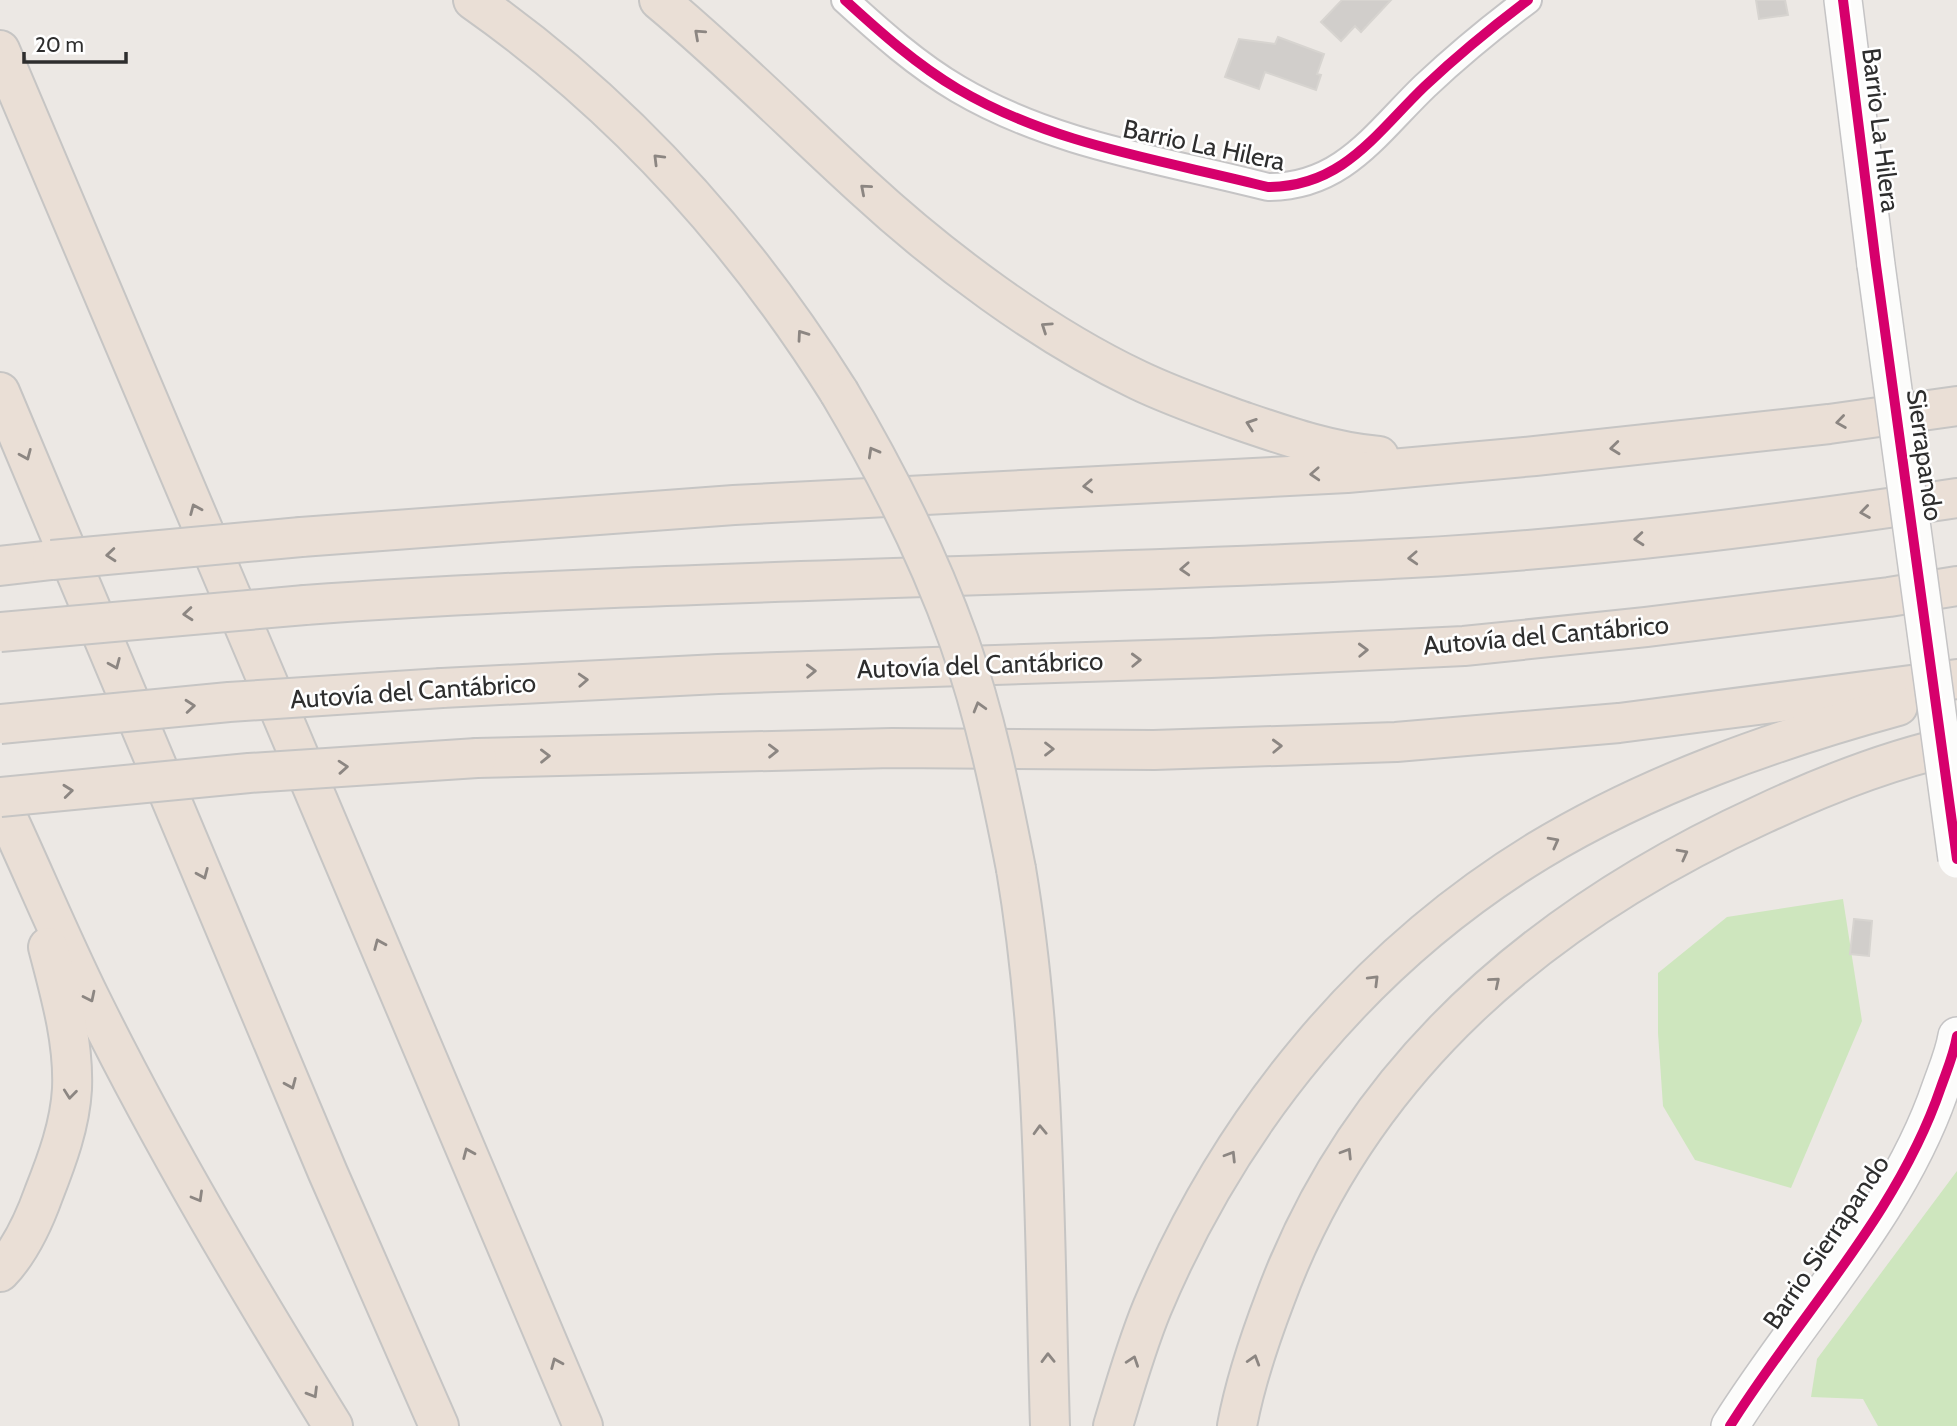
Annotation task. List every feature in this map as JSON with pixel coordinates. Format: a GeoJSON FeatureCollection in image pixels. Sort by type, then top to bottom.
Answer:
{"type":"FeatureCollection","features":[{"type":"Feature","properties":{"kind":"highway"},"geometry":{"type":"LineString","coordinates":[[473,0],[535,47],[615,117],[686,188],[725,232],[771,292],[839,392],[886,474],[942,595],[959,642],[1000,787],[1025,922],[1036,1038],[1050,1426]]}},
{"type":"Feature","properties":{"kind":"highway"},"geometry":{"type":"LineString","coordinates":[[659,0],[699,33],[863,188],[926,241],[991,291],[1060,337],[1138,380],[1222,414],[1300,441],[1363,454],[1415,458],[1535,456]]}},
{"type":"Feature","properties":{"kind":"highway"},"geometry":{"type":"LineString","coordinates":[[0,50],[583,1426]]}},
{"type":"Feature","properties":{"kind":"highway"},"geometry":{"type":"LineString","coordinates":[[0,392],[323,1160],[439,1426]]}},
{"type":"Feature","properties":{"kind":"highway"},"geometry":{"type":"LineString","coordinates":[[0,565],[301,537],[734,505],[1347,473],[1535,456],[1829,424],[1957,406]]}},
{"type":"Feature","properties":{"kind":"highway"},"geometry":{"type":"LineString","coordinates":[[0,632],[305,605],[537,590],[1039,574],[1413,558],[1670,536],[1826,518],[1957,498]]}},
{"type":"Feature","properties":{"kind":"highway","name":"Autovía del Cantábrico"},"geometry":{"type":"LineString","coordinates":[[0,724],[229,702],[442,688],[718,674],[1464,646],[1633,629],[1957,586]]}},
{"type":"Feature","properties":{"kind":"highway"},"geometry":{"type":"LineString","coordinates":[[333,1426],[166,1141],[91,1000],[0,799],[249,773],[477,758],[892,748],[1154,750],[1396,742],[1619,723],[1957,679]]}},
{"type":"Feature","properties":{"kind":"highway"},"geometry":{"type":"LineString","coordinates":[[1113,1426],[1135,1354],[1180,1246],[1256,1116],[1286,1075],[1335,1018],[1441,919],[1539,850],[1663,787],[1708,768],[1854,718],[1957,691]]}},
{"type":"Feature","properties":{"kind":"highway"},"geometry":{"type":"LineString","coordinates":[[1237,1426],[1260,1337],[1312,1213],[1349,1149],[1391,1090],[1483,991],[1573,920],[1638,877],[1721,834],[1822,787],[1927,751],[1957,745]]}},
{"type":"Feature","properties":{"kind":"highway"},"geometry":{"type":"LineString","coordinates":[[0,1272],[34,1220],[64,1134],[72,1091],[70,1048],[63,1007],[17,837]]}},
{"type":"Feature","properties":{"kind":"street","name":"Barrio La Hilera"},"geometry":{"type":"LineString","coordinates":[[845,0],[905,52],[957,89],[1003,113],[1062,136],[1268,187],[1292,187],[1316,180],[1358,154],[1479,37],[1528,0]]}},
{"type":"Feature","properties":{"kind":"street","name":"Barrio La Hilera"},"geometry":{"type":"LineString","coordinates":[[1843,0],[1876,265]]}},
{"type":"Feature","properties":{"kind":"street","name":"Sierrapando"},"geometry":{"type":"LineString","coordinates":[[1876,265],[1957,859]]}},
{"type":"Feature","properties":{"kind":"street","name":"Barrio Sierrapando"},"geometry":{"type":"LineString","coordinates":[[1730,1426],[1885,1203],[1934,1109],[1957,1036]]}},
{"type":"Feature","properties":{"kind":"green space"},"geometry":{"type":"Polygon","coordinates":[[[1843,899],[1862,1021],[1791,1188],[1695,1160],[1663,1106],[1658,1033],[1658,973],[1727,917],[1843,899]]]}},
{"type":"Feature","properties":{"kind":"green space"},"geometry":{"type":"Polygon","coordinates":[[[1957,1171],[1957,1426],[1878,1426],[1863,1399],[1811,1397],[1817,1359],[1957,1171]]]}},
{"type":"Feature","properties":{"kind":"building"},"geometry":{"type":"Polygon","coordinates":[[[1342,0],[1391,0],[1361,32],[1355,26],[1341,41],[1321,22],[1342,0]]]}},
{"type":"Feature","properties":{"kind":"building"},"geometry":{"type":"Polygon","coordinates":[[[1756,0],[1785,0],[1788,15],[1759,19],[1756,0]]]}},
{"type":"Feature","properties":{"kind":"building"},"geometry":{"type":"Polygon","coordinates":[[[1278,37],[1324,54],[1317,74],[1321,75],[1316,90],[1265,72],[1259,89],[1225,77],[1239,39],[1275,44],[1278,37]]]}},
{"type":"Feature","properties":{"kind":"building"},"geometry":{"type":"Polygon","coordinates":[[[1854,919],[1872,921],[1869,956],[1850,954],[1854,919]]]}},
{"type":"Feature","properties":{"kind":"cycle path"},"geometry":{"type":"LineString","coordinates":[[845,0],[913,59],[958,89],[994,108],[1032,124],[1109,149],[1268,187],[1294,185],[1317,178],[1338,167],[1374,139],[1425,86],[1475,41],[1528,0]]}},
{"type":"Feature","properties":{"kind":"cycle path"},"geometry":{"type":"LineString","coordinates":[[1843,0],[1876,265],[1957,859]]}},
{"type":"Feature","properties":{"kind":"cycle path"},"geometry":{"type":"LineString","coordinates":[[1730,1426],[1757,1384],[1846,1262],[1900,1178],[1922,1133],[1948,1068],[1957,1036]]}}]}
